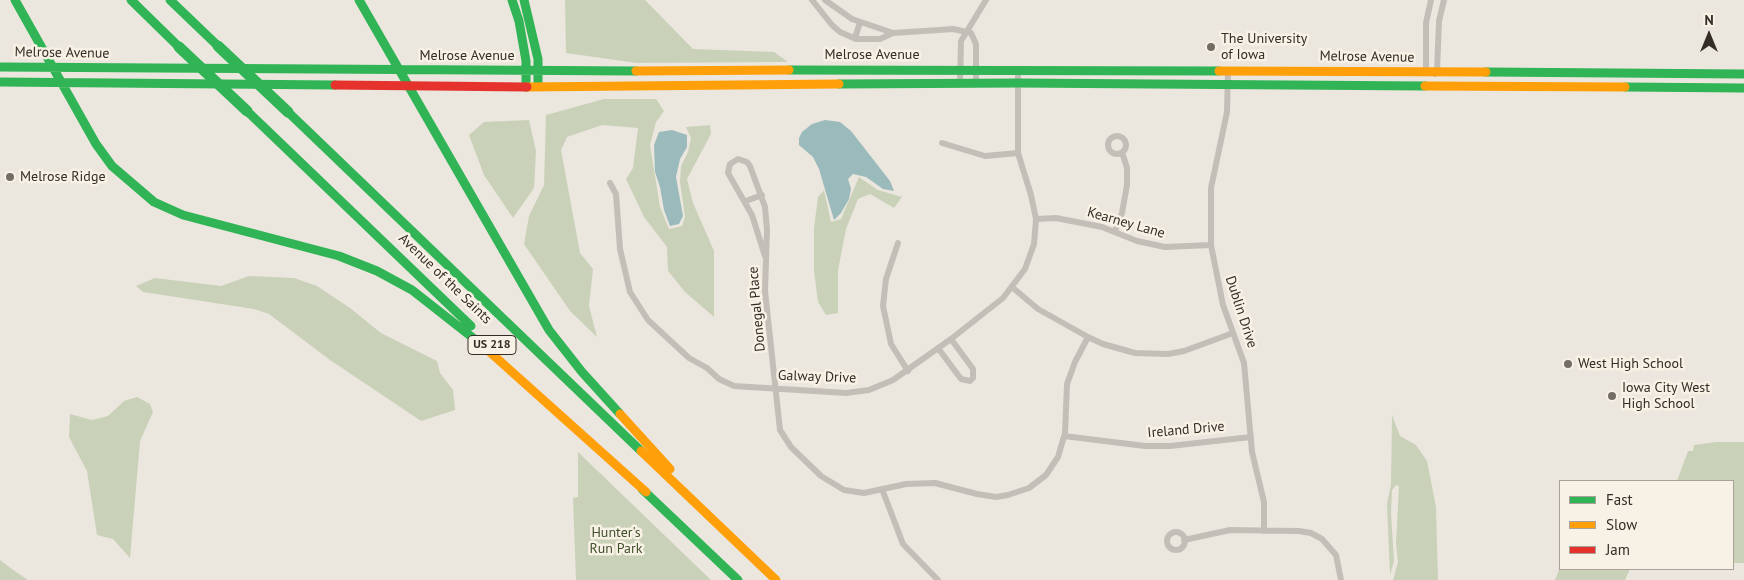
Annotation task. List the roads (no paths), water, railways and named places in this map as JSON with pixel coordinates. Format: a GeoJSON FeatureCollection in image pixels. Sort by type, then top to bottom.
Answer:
{"type":"FeatureCollection","features":[{"type":"Feature","properties":{"kind":"main road"},"geometry":{"type":"LineString","coordinates":[[15,0],[106,159],[143,195],[165,208],[199,220],[339,256],[377,271],[412,290],[476,338],[646,492]]}},
{"type":"Feature","properties":{"kind":"main road","name":"Avenue of the Saints"},"geometry":{"type":"LineString","coordinates":[[131,0],[738,580]]}},
{"type":"Feature","properties":{"kind":"main road","name":"Avenue of the Saints"},"geometry":{"type":"LineString","coordinates":[[170,0],[776,580]]}},
{"type":"Feature","properties":{"kind":"main road"},"geometry":{"type":"LineString","coordinates":[[359,0],[402,71],[513,271],[549,330],[582,372],[726,532]]}},
{"type":"Feature","properties":{"kind":"main road"},"geometry":{"type":"LineString","coordinates":[[512,0],[532,72],[538,86]]}},
{"type":"Feature","properties":{"kind":"main road"},"geometry":{"type":"LineString","coordinates":[[524,0],[538,59],[526,86]]}},
{"type":"Feature","properties":{"kind":"main road","name":"Melrose Avenue"},"geometry":{"type":"LineString","coordinates":[[0,68],[532,72],[1018,69],[1744,74]]}},
{"type":"Feature","properties":{"kind":"main road","name":"Melrose Avenue"},"geometry":{"type":"LineString","coordinates":[[0,82],[410,86],[1018,83],[1744,88]]}},
{"type":"Feature","properties":{"kind":"street"},"geometry":{"type":"LineString","coordinates":[[812,0],[840,32],[855,38],[880,39],[892,33]]}},
{"type":"Feature","properties":{"kind":"street"},"geometry":{"type":"LineString","coordinates":[[825,0],[840,12],[860,22],[892,33],[953,29],[971,33],[976,44],[976,83]]}},
{"type":"Feature","properties":{"kind":"street"},"geometry":{"type":"LineString","coordinates":[[960,83],[961,41],[965,31],[986,0]]}},
{"type":"Feature","properties":{"kind":"street"},"geometry":{"type":"LineString","coordinates":[[1424,72],[1426,23],[1431,0]]}},
{"type":"Feature","properties":{"kind":"street"},"geometry":{"type":"LineString","coordinates":[[1437,72],[1439,21],[1444,0]]}},
{"type":"Feature","properties":{"kind":"street"},"geometry":{"type":"LineString","coordinates":[[855,38],[860,22]]}},
{"type":"Feature","properties":{"kind":"street","name":"Galway Drive"},"geometry":{"type":"LineString","coordinates":[[610,183],[616,194],[619,240],[624,274],[630,292],[648,320],[689,358],[726,383],[742,387],[858,392],[881,386],[908,371],[951,339],[1013,288],[1031,257],[1036,219],[1018,153],[1018,69]]}},
{"type":"Feature","properties":{"kind":"street","name":"Dublin Drive"},"geometry":{"type":"LineString","coordinates":[[1228,70],[1227,112],[1211,188],[1211,245],[1218,285],[1244,363],[1250,437],[1254,464],[1264,502],[1264,531]]}},
{"type":"Feature","properties":{"kind":"street"},"geometry":{"type":"LineString","coordinates":[[942,144],[985,156],[1018,153]]}},
{"type":"Feature","properties":{"kind":"street"},"geometry":{"type":"LineString","coordinates":[[1115,231],[1128,185],[1128,168],[1122,152]]}},
{"type":"Feature","properties":{"kind":"street","name":"Donegal Place"},"geometry":{"type":"LineString","coordinates":[[765,256],[746,200],[728,173],[730,164],[734,161],[743,160],[748,162],[762,195],[767,230],[765,256],[766,309],[772,338],[779,423],[784,438],[821,476],[834,486],[854,492],[919,482],[950,486],[987,496],[1008,496],[1037,482],[1058,458],[1064,436],[1068,384],[1075,362],[1088,337]]}},
{"type":"Feature","properties":{"kind":"street"},"geometry":{"type":"LineString","coordinates":[[746,200],[762,195]]}},
{"type":"Feature","properties":{"kind":"street","name":"Kearney Lane"},"geometry":{"type":"LineString","coordinates":[[1036,219],[1056,218],[1115,231],[1137,241],[1165,247],[1211,245]]}},
{"type":"Feature","properties":{"kind":"street"},"geometry":{"type":"LineString","coordinates":[[898,243],[886,280],[883,306],[891,344],[908,371]]}},
{"type":"Feature","properties":{"kind":"street"},"geometry":{"type":"LineString","coordinates":[[1013,288],[1038,309],[1088,337],[1119,350],[1151,354],[1184,351],[1233,334]]}},
{"type":"Feature","properties":{"kind":"street"},"geometry":{"type":"LineString","coordinates":[[938,348],[961,379],[970,381],[973,378],[973,369],[951,339]]}},
{"type":"Feature","properties":{"kind":"street","name":"Ireland Drive"},"geometry":{"type":"LineString","coordinates":[[1064,436],[1145,446],[1170,446],[1250,437]]}},
{"type":"Feature","properties":{"kind":"street"},"geometry":{"type":"LineString","coordinates":[[882,489],[903,544],[938,580]]}},
{"type":"Feature","properties":{"kind":"street"},"geometry":{"type":"LineString","coordinates":[[1184,540],[1221,531],[1299,531],[1322,539],[1336,555],[1341,580]]}},
{"type":"Feature","properties":{"kind":"water"},"geometry":{"type":"Polygon","coordinates":[[[825,120],[840,122],[851,131],[890,181],[894,191],[883,189],[866,177],[853,174],[848,179],[851,189],[849,199],[841,213],[834,220],[819,169],[813,157],[799,145],[799,138],[802,132],[812,124],[825,120]]]}},
{"type":"Feature","properties":{"kind":"water"},"geometry":{"type":"Polygon","coordinates":[[[672,130],[687,135],[687,147],[680,159],[676,177],[683,216],[679,224],[670,226],[655,172],[654,145],[659,132],[672,130]]]}},
{"type":"Feature","properties":{"kind":"place","name":"The University of Iowa"},"geometry":{"type":"Point","coordinates":[1211,47]}},
{"type":"Feature","properties":{"kind":"place","name":"Melrose Ridge"},"geometry":{"type":"Point","coordinates":[10,177]}},
{"type":"Feature","properties":{"kind":"place","name":"West High School"},"geometry":{"type":"Point","coordinates":[1568,364]}},
{"type":"Feature","properties":{"kind":"place","name":"Iowa City West High School"},"geometry":{"type":"Point","coordinates":[1612,396]}},
{"type":"Feature","properties":{"kind":"park label","name":"Hunter's Run Park"},"geometry":{"type":"Point","coordinates":[616,542]}}]}
